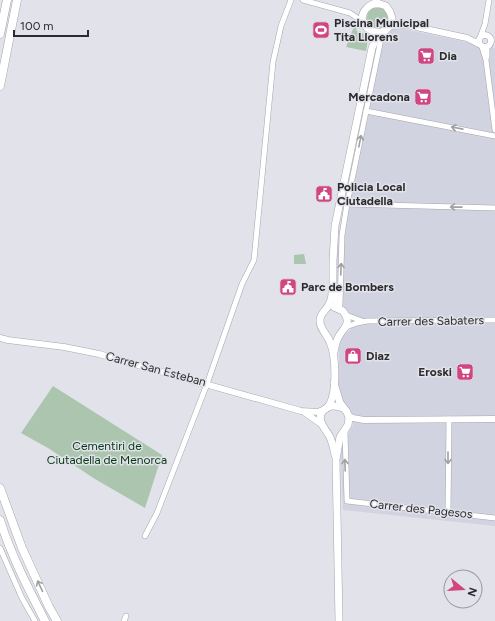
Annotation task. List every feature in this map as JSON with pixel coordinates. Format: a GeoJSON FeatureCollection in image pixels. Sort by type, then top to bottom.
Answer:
{"type":"FeatureCollection","features":[{"type":"Feature","properties":{"kind":"main road"},"geometry":{"type":"LineString","coordinates":[[0,34],[7,0]]}},
{"type":"Feature","properties":{"kind":"main road"},"geometry":{"type":"LineString","coordinates":[[0,86],[17,0]]}},
{"type":"Feature","properties":{"kind":"main road"},"geometry":{"type":"LineString","coordinates":[[336,459],[330,438],[321,424],[321,416],[330,404],[333,396],[334,359],[332,345],[320,325],[320,319],[331,299],[333,286],[333,249],[335,226],[372,48],[375,39],[390,26],[392,20],[392,15],[385,3],[380,4],[377,2],[369,6],[363,14],[363,23],[372,34],[372,48]]}},
{"type":"Feature","properties":{"kind":"main road"},"geometry":{"type":"LineString","coordinates":[[370,31],[376,33],[382,32]]}},
{"type":"Feature","properties":{"kind":"main road"},"geometry":{"type":"LineString","coordinates":[[333,286],[339,308],[346,315],[347,322],[336,345],[334,359]]}},
{"type":"Feature","properties":{"kind":"main road"},"geometry":{"type":"LineString","coordinates":[[326,309],[331,307],[339,308]]}},
{"type":"Feature","properties":{"kind":"main road"},"geometry":{"type":"LineString","coordinates":[[324,331],[332,335],[344,330]]}},
{"type":"Feature","properties":{"kind":"main road"},"geometry":{"type":"LineString","coordinates":[[334,383],[337,396],[348,415],[346,428],[339,441],[336,459],[339,621]]}},
{"type":"Feature","properties":{"kind":"main road"},"geometry":{"type":"LineString","coordinates":[[326,409],[335,406],[343,408]]}},
{"type":"Feature","properties":{"kind":"main road"},"geometry":{"type":"LineString","coordinates":[[325,430],[333,434],[339,434],[346,428]]}},
{"type":"Feature","properties":{"kind":"main road"},"geometry":{"type":"LineString","coordinates":[[0,488],[22,548],[49,607],[58,621]]}},
{"type":"Feature","properties":{"kind":"main road"},"geometry":{"type":"LineString","coordinates":[[0,520],[4,534],[26,584],[45,621]]}},
{"type":"Feature","properties":{"kind":"street"},"geometry":{"type":"LineString","coordinates":[[145,536],[157,513],[207,384],[242,284],[254,260],[274,62],[281,26],[291,0]]}},
{"type":"Feature","properties":{"kind":"street"},"geometry":{"type":"LineString","coordinates":[[303,0],[346,12],[359,18],[363,23]]}},
{"type":"Feature","properties":{"kind":"street"},"geometry":{"type":"LineString","coordinates":[[489,0],[485,24],[487,37],[491,42],[487,46],[486,60],[495,130]]}},
{"type":"Feature","properties":{"kind":"street"},"geometry":{"type":"LineString","coordinates":[[346,12],[362,12],[365,10]]}},
{"type":"Feature","properties":{"kind":"street"},"geometry":{"type":"LineString","coordinates":[[392,15],[394,18],[407,25]]}},
{"type":"Feature","properties":{"kind":"street"},"geometry":{"type":"LineString","coordinates":[[390,26],[407,25],[467,38],[487,46]]}},
{"type":"Feature","properties":{"kind":"street"},"geometry":{"type":"LineString","coordinates":[[339,308],[342,235],[382,32]]}},
{"type":"Feature","properties":{"kind":"street"},"geometry":{"type":"LineString","coordinates":[[467,38],[487,37]]}},
{"type":"Feature","properties":{"kind":"street"},"geometry":{"type":"LineString","coordinates":[[487,37],[478,40],[487,46]]}},
{"type":"Feature","properties":{"kind":"street"},"geometry":{"type":"LineString","coordinates":[[366,111],[495,136]]}},
{"type":"Feature","properties":{"kind":"street"},"geometry":{"type":"LineString","coordinates":[[347,204],[495,208]]}},
{"type":"Feature","properties":{"kind":"street","name":"Carrer des Sabaters"},"geometry":{"type":"LineString","coordinates":[[346,315],[357,320],[367,321],[495,320]]}},
{"type":"Feature","properties":{"kind":"street","name":"Carrer des Sabaters"},"geometry":{"type":"LineString","coordinates":[[344,330],[357,323],[367,321]]}},
{"type":"Feature","properties":{"kind":"street","name":"Carrer San Esteban"},"geometry":{"type":"LineString","coordinates":[[0,338],[64,347],[99,354],[301,411],[311,416],[321,424]]}},
{"type":"Feature","properties":{"kind":"street","name":"Carrer San Esteban"},"geometry":{"type":"LineString","coordinates":[[0,341],[8,340]]}},
{"type":"Feature","properties":{"kind":"street","name":"Carrer San Esteban"},"geometry":{"type":"LineString","coordinates":[[301,411],[318,412],[326,409]]}},
{"type":"Feature","properties":{"kind":"street"},"geometry":{"type":"LineString","coordinates":[[348,415],[353,418],[364,420],[495,419]]}},
{"type":"Feature","properties":{"kind":"street"},"geometry":{"type":"LineString","coordinates":[[346,428],[364,420]]}},
{"type":"Feature","properties":{"kind":"street"},"geometry":{"type":"LineString","coordinates":[[448,512],[449,420]]}},
{"type":"Feature","properties":{"kind":"street","name":"Carrer des Pagesos"},"geometry":{"type":"LineString","coordinates":[[346,428],[347,501],[495,518]]}},
{"type":"Feature","properties":{"kind":"street"},"geometry":{"type":"LineString","coordinates":[[0,548],[22,598],[35,621]]}},
{"type":"Feature","properties":{"kind":"shaded area"},"geometry":{"type":"Polygon","coordinates":[[[394,27],[495,48],[495,526],[343,510],[340,448],[353,425],[352,413],[344,405],[339,392],[339,346],[340,340],[351,329],[352,315],[337,299],[339,232],[377,43],[385,38],[394,27]]]}},
{"type":"Feature","properties":{"kind":"green space"},"geometry":{"type":"Polygon","coordinates":[[[378,7],[386,10],[389,18],[386,26],[378,29],[370,26],[367,18],[370,10],[378,7]]]}},
{"type":"Feature","properties":{"kind":"green space"},"geometry":{"type":"Polygon","coordinates":[[[355,24],[357,28],[356,30],[363,33],[366,37],[366,51],[346,47],[355,24]]]}},
{"type":"Feature","properties":{"kind":"green space"},"geometry":{"type":"Polygon","coordinates":[[[304,254],[306,264],[294,264],[294,255],[304,254]]]}},
{"type":"Feature","properties":{"kind":"green space","name":"Cementiri de Ciutadella de Menorca"},"geometry":{"type":"Polygon","coordinates":[[[53,386],[162,455],[145,508],[21,433],[53,386]]]}},
{"type":"Feature","properties":{"kind":"place","name":"Piscina Municipal Tita Llorens"},"geometry":{"type":"Point","coordinates":[321,30]}},
{"type":"Feature","properties":{"kind":"place","name":"Dia"},"geometry":{"type":"Point","coordinates":[426,56]}},
{"type":"Feature","properties":{"kind":"place","name":"Mercadona"},"geometry":{"type":"Point","coordinates":[423,97]}},
{"type":"Feature","properties":{"kind":"place","name":"Policia Local Ciutadella"},"geometry":{"type":"Point","coordinates":[324,194]}},
{"type":"Feature","properties":{"kind":"place","name":"Parc de Bombers"},"geometry":{"type":"Point","coordinates":[288,287]}},
{"type":"Feature","properties":{"kind":"place","name":"Diaz"},"geometry":{"type":"Point","coordinates":[353,356]}},
{"type":"Feature","properties":{"kind":"place","name":"Eroski"},"geometry":{"type":"Point","coordinates":[465,372]}}]}
